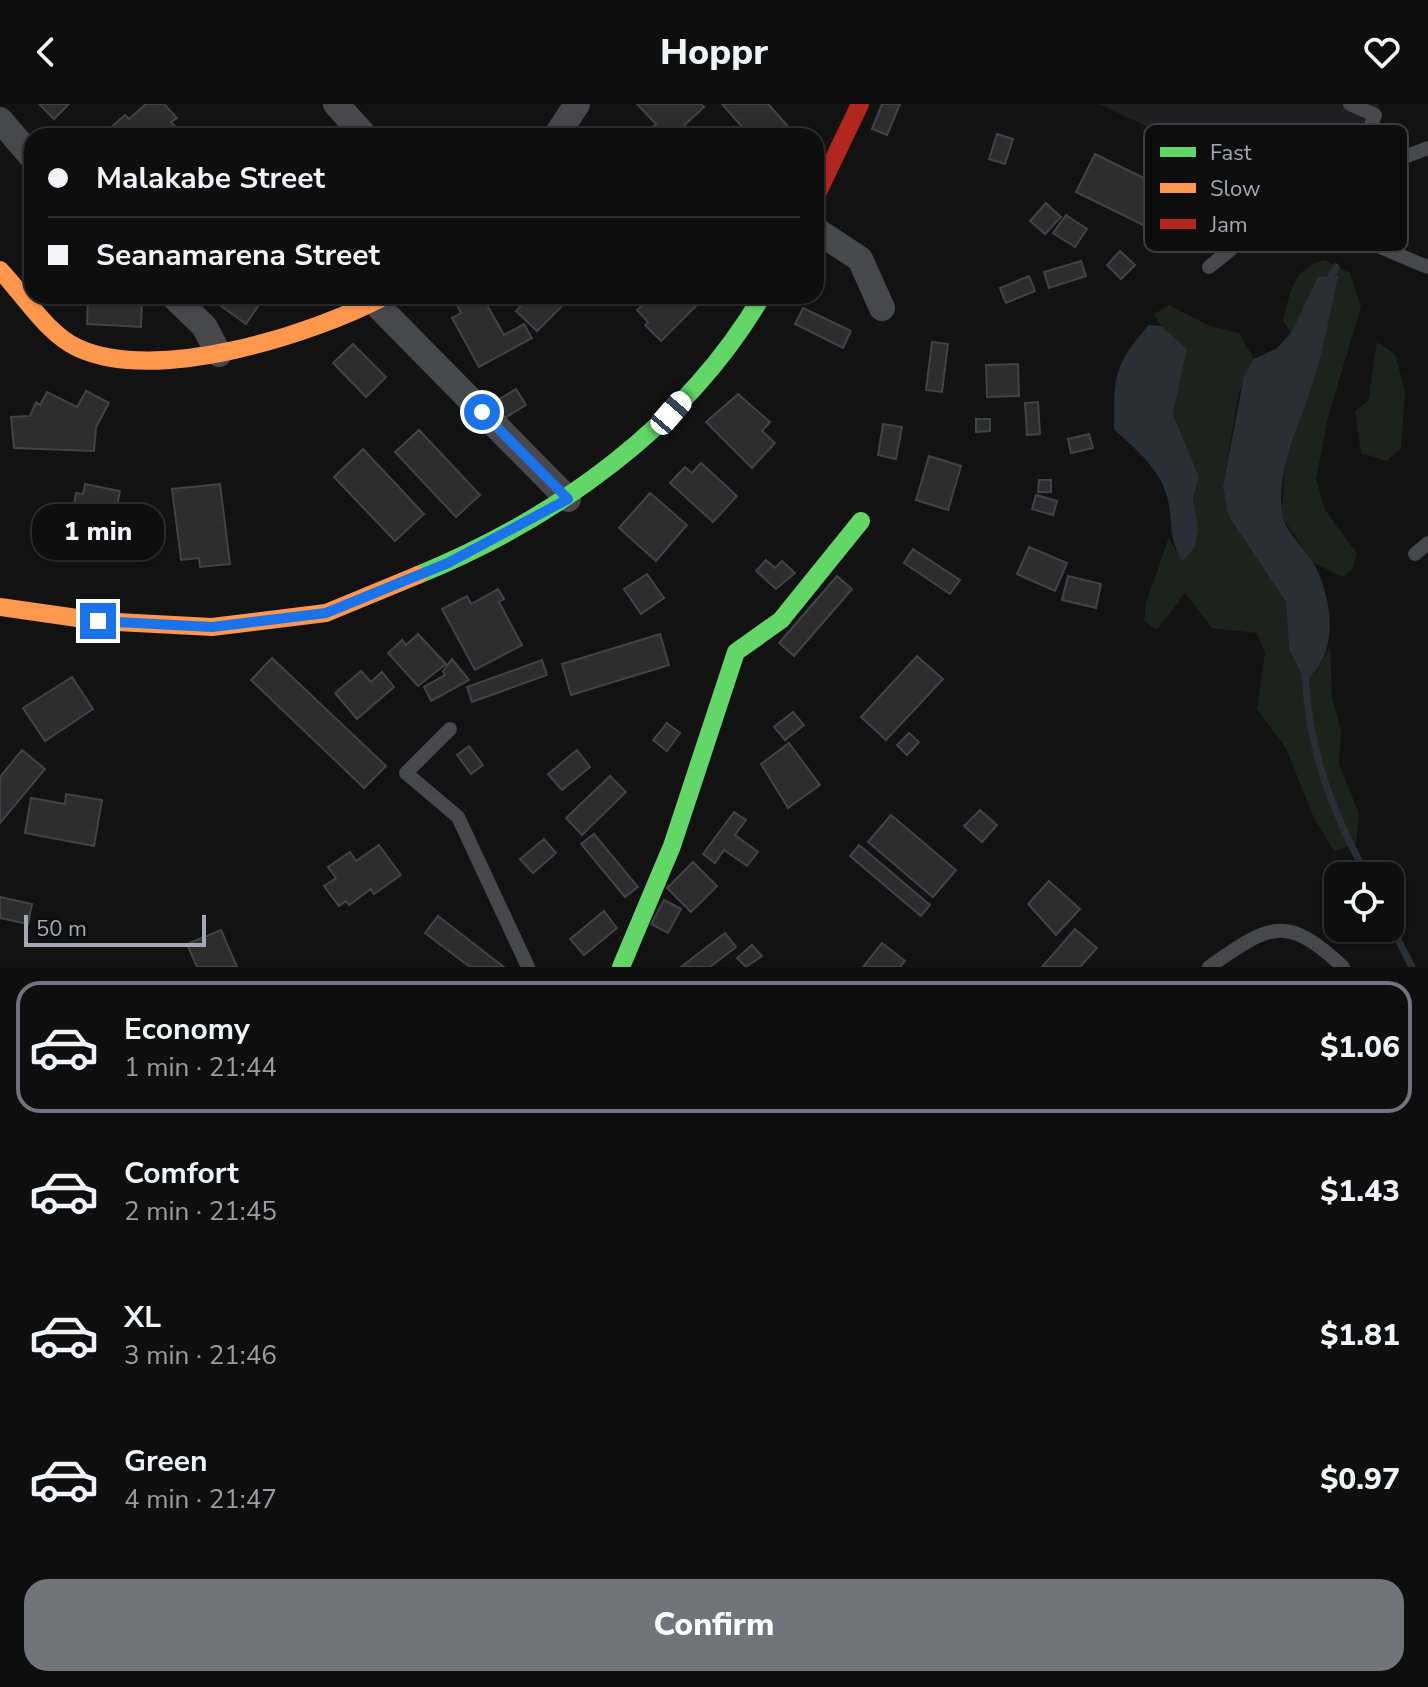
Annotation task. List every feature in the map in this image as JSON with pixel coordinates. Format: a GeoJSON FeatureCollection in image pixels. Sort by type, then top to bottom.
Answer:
{"type":"FeatureCollection","features":[{"type":"Feature","properties":{"kind":"street"},"geometry":{"type":"LineString","coordinates":[[336,104],[358,128]]}},
{"type":"Feature","properties":{"kind":"street"},"geometry":{"type":"LineString","coordinates":[[561,128],[577,104]]}},
{"type":"Feature","properties":{"kind":"street"},"geometry":{"type":"LineString","coordinates":[[824,179],[860,104]]}},
{"type":"Feature","properties":{"kind":"street"},"geometry":{"type":"LineString","coordinates":[[0,120],[24,148]]}},
{"type":"Feature","properties":{"kind":"street"},"geometry":{"type":"LineString","coordinates":[[824,235],[860,259],[882,308]]}},
{"type":"Feature","properties":{"kind":"street"},"geometry":{"type":"LineString","coordinates":[[0,270],[24,295]]}},
{"type":"Feature","properties":{"kind":"street"},"geometry":{"type":"LineString","coordinates":[[33,304],[75,347],[123,358],[173,360],[219,354],[365,304]]}},
{"type":"Feature","properties":{"kind":"street"},"geometry":{"type":"LineString","coordinates":[[181,304],[204,326],[219,354]]}},
{"type":"Feature","properties":{"kind":"street"},"geometry":{"type":"LineString","coordinates":[[385,304],[568,499]]}},
{"type":"Feature","properties":{"kind":"street"},"geometry":{"type":"LineString","coordinates":[[0,607],[98,621],[212,627],[326,613],[448,563],[568,499],[671,413],[741,332],[757,304]]}},
{"type":"Feature","properties":{"kind":"street"},"geometry":{"type":"LineString","coordinates":[[621,967],[638,940],[736,652],[781,620],[861,521]]}},
{"type":"Feature","properties":{"kind":"lane"},"geometry":{"type":"LineString","coordinates":[[1350,104],[1375,115],[1372,124]]}},
{"type":"Feature","properties":{"kind":"lane"},"geometry":{"type":"LineString","coordinates":[[1408,156],[1428,148]]}},
{"type":"Feature","properties":{"kind":"lane"},"geometry":{"type":"LineString","coordinates":[[1209,267],[1231,252]]}},
{"type":"Feature","properties":{"kind":"lane"},"geometry":{"type":"LineString","coordinates":[[1390,252],[1428,267]]}},
{"type":"Feature","properties":{"kind":"lane"},"geometry":{"type":"LineString","coordinates":[[1415,554],[1428,543]]}},
{"type":"Feature","properties":{"kind":"lane"},"geometry":{"type":"LineString","coordinates":[[450,729],[406,773],[458,817],[528,967]]}},
{"type":"Feature","properties":{"kind":"lane"},"geometry":{"type":"LineString","coordinates":[[1209,967],[1257,933],[1296,931],[1318,944],[1343,967]]}},
{"type":"Feature","properties":{"kind":"shaded area"},"geometry":{"type":"Polygon","coordinates":[[[1099,104],[1379,104],[1378,124],[1144,125],[1099,104]]]}},
{"type":"Feature","properties":{"kind":"shaded area"},"geometry":{"type":"Polygon","coordinates":[[[1324,260],[1350,273],[1361,307],[1328,417],[1316,479],[1325,510],[1357,554],[1352,570],[1342,577],[1313,562],[1282,517],[1285,458],[1310,392],[1318,277],[1291,333],[1283,321],[1294,283],[1306,269],[1324,260]]]}},
{"type":"Feature","properties":{"kind":"shaded area"},"geometry":{"type":"Polygon","coordinates":[[[1338,276],[1319,361],[1282,480],[1284,520],[1321,578],[1329,610],[1330,626],[1324,657],[1305,681],[1289,649],[1286,602],[1228,515],[1223,486],[1244,376],[1254,359],[1276,349],[1291,333],[1318,277],[1338,276]]]}},
{"type":"Feature","properties":{"kind":"shaded area"},"geometry":{"type":"Polygon","coordinates":[[[1169,305],[1209,326],[1239,333],[1254,359],[1239,392],[1223,486],[1228,515],[1286,602],[1289,649],[1305,680],[1316,672],[1330,647],[1332,697],[1341,731],[1339,764],[1359,814],[1356,844],[1334,851],[1314,818],[1286,748],[1257,709],[1265,653],[1257,633],[1212,628],[1185,593],[1157,630],[1144,621],[1146,603],[1169,537],[1182,561],[1198,527],[1193,500],[1199,477],[1173,414],[1187,349],[1161,326],[1154,314],[1169,305]]]}},
{"type":"Feature","properties":{"kind":"shaded area"},"geometry":{"type":"Polygon","coordinates":[[[1149,325],[1161,326],[1187,349],[1173,414],[1199,477],[1193,499],[1198,527],[1195,547],[1182,562],[1174,543],[1168,500],[1160,479],[1147,461],[1114,429],[1118,373],[1128,351],[1149,325]]]}},
{"type":"Feature","properties":{"kind":"shaded area"},"geometry":{"type":"Polygon","coordinates":[[[1377,342],[1395,354],[1405,391],[1401,448],[1387,461],[1361,453],[1355,411],[1368,401],[1377,342]]]}},
{"type":"Feature","properties":{"kind":"building"},"geometry":{"type":"Polygon","coordinates":[[[39,104],[69,104],[54,119],[39,104]]]}},
{"type":"Feature","properties":{"kind":"building"},"geometry":{"type":"Polygon","coordinates":[[[146,104],[164,104],[177,118],[171,122],[175,126],[173,128],[110,128],[125,115],[129,119],[146,104]]]}},
{"type":"Feature","properties":{"kind":"building"},"geometry":{"type":"Polygon","coordinates":[[[637,104],[701,104],[704,107],[682,128],[652,128],[656,124],[637,104]]]}},
{"type":"Feature","properties":{"kind":"building"},"geometry":{"type":"Polygon","coordinates":[[[722,104],[768,104],[790,128],[743,128],[722,104]]]}},
{"type":"Feature","properties":{"kind":"building"},"geometry":{"type":"Polygon","coordinates":[[[882,104],[900,104],[887,135],[872,129],[882,104]]]}},
{"type":"Feature","properties":{"kind":"building"},"geometry":{"type":"Polygon","coordinates":[[[997,134],[1013,139],[1005,164],[989,159],[997,134]]]}},
{"type":"Feature","properties":{"kind":"building"},"geometry":{"type":"Polygon","coordinates":[[[1095,154],[1144,178],[1144,226],[1076,192],[1095,154]]]}},
{"type":"Feature","properties":{"kind":"building"},"geometry":{"type":"Polygon","coordinates":[[[1046,203],[1061,217],[1045,234],[1030,221],[1046,203]]]}},
{"type":"Feature","properties":{"kind":"building"},"geometry":{"type":"Polygon","coordinates":[[[1066,215],[1087,229],[1075,247],[1053,233],[1066,215]]]}},
{"type":"Feature","properties":{"kind":"building"},"geometry":{"type":"Polygon","coordinates":[[[1120,251],[1135,265],[1121,279],[1107,265],[1120,251]]]}},
{"type":"Feature","properties":{"kind":"building"},"geometry":{"type":"Polygon","coordinates":[[[1081,261],[1086,276],[1049,288],[1044,272],[1081,261]]]}},
{"type":"Feature","properties":{"kind":"building"},"geometry":{"type":"Polygon","coordinates":[[[1029,276],[1035,291],[1006,303],[1000,288],[1029,276]]]}},
{"type":"Feature","properties":{"kind":"building"},"geometry":{"type":"Polygon","coordinates":[[[88,304],[142,304],[141,327],[87,324],[88,304]]]}},
{"type":"Feature","properties":{"kind":"building"},"geometry":{"type":"Polygon","coordinates":[[[222,304],[260,304],[246,324],[222,304]]]}},
{"type":"Feature","properties":{"kind":"building"},"geometry":{"type":"Polygon","coordinates":[[[456,304],[487,304],[504,335],[524,324],[532,338],[479,367],[452,318],[461,313],[456,304]]]}},
{"type":"Feature","properties":{"kind":"building"},"geometry":{"type":"Polygon","coordinates":[[[523,304],[564,304],[537,331],[516,311],[523,304]]]}},
{"type":"Feature","properties":{"kind":"building"},"geometry":{"type":"Polygon","coordinates":[[[644,304],[698,304],[661,341],[645,325],[648,322],[637,310],[644,304]]]}},
{"type":"Feature","properties":{"kind":"building"},"geometry":{"type":"Polygon","coordinates":[[[803,308],[851,331],[843,348],[795,324],[803,308]]]}},
{"type":"Feature","properties":{"kind":"building"},"geometry":{"type":"Polygon","coordinates":[[[932,342],[948,344],[942,392],[926,390],[932,342]]]}},
{"type":"Feature","properties":{"kind":"building"},"geometry":{"type":"Polygon","coordinates":[[[353,344],[386,377],[366,397],[333,363],[353,344]]]}},
{"type":"Feature","properties":{"kind":"building"},"geometry":{"type":"Polygon","coordinates":[[[1018,364],[1019,396],[987,397],[986,365],[1018,364]]]}},
{"type":"Feature","properties":{"kind":"building"},"geometry":{"type":"Polygon","coordinates":[[[516,389],[526,405],[503,419],[493,403],[516,389]]]}},
{"type":"Feature","properties":{"kind":"building"},"geometry":{"type":"Polygon","coordinates":[[[86,391],[109,403],[96,427],[94,451],[14,448],[11,417],[30,416],[36,402],[40,405],[47,392],[77,407],[86,391]]]}},
{"type":"Feature","properties":{"kind":"building"},"geometry":{"type":"Polygon","coordinates":[[[738,394],[770,422],[762,431],[775,443],[752,468],[706,422],[738,394]]]}},
{"type":"Feature","properties":{"kind":"building"},"geometry":{"type":"Polygon","coordinates":[[[1038,402],[1040,434],[1027,435],[1025,403],[1038,402]]]}},
{"type":"Feature","properties":{"kind":"building"},"geometry":{"type":"Polygon","coordinates":[[[976,419],[990,419],[990,431],[976,432],[976,419]]]}},
{"type":"Feature","properties":{"kind":"building"},"geometry":{"type":"Polygon","coordinates":[[[883,424],[902,427],[896,459],[878,455],[883,424]]]}},
{"type":"Feature","properties":{"kind":"building"},"geometry":{"type":"Polygon","coordinates":[[[419,430],[480,495],[456,517],[395,452],[419,430]]]}},
{"type":"Feature","properties":{"kind":"building"},"geometry":{"type":"Polygon","coordinates":[[[1089,434],[1093,448],[1071,453],[1068,439],[1089,434]]]}},
{"type":"Feature","properties":{"kind":"building"},"geometry":{"type":"Polygon","coordinates":[[[363,449],[424,514],[395,541],[334,477],[363,449]]]}},
{"type":"Feature","properties":{"kind":"building"},"geometry":{"type":"Polygon","coordinates":[[[929,456],[961,466],[948,510],[916,500],[929,456]]]}},
{"type":"Feature","properties":{"kind":"building"},"geometry":{"type":"Polygon","coordinates":[[[701,463],[737,496],[713,522],[670,483],[685,467],[692,473],[701,463]]]}},
{"type":"Feature","properties":{"kind":"building"},"geometry":{"type":"Polygon","coordinates":[[[1039,480],[1051,480],[1051,492],[1038,492],[1039,480]]]}},
{"type":"Feature","properties":{"kind":"building"},"geometry":{"type":"Polygon","coordinates":[[[85,484],[120,491],[111,534],[106,533],[100,560],[71,554],[78,521],[71,520],[76,493],[83,494],[85,484]]]}},
{"type":"Feature","properties":{"kind":"building"},"geometry":{"type":"Polygon","coordinates":[[[220,484],[230,564],[200,567],[199,558],[181,560],[172,489],[220,484]]]}},
{"type":"Feature","properties":{"kind":"building"},"geometry":{"type":"Polygon","coordinates":[[[650,493],[687,525],[656,561],[619,528],[650,493]]]}},
{"type":"Feature","properties":{"kind":"building"},"geometry":{"type":"Polygon","coordinates":[[[1036,495],[1057,501],[1053,515],[1032,509],[1036,495]]]}},
{"type":"Feature","properties":{"kind":"building"},"geometry":{"type":"Polygon","coordinates":[[[1029,547],[1067,563],[1055,591],[1017,574],[1029,547]]]}},
{"type":"Feature","properties":{"kind":"building"},"geometry":{"type":"Polygon","coordinates":[[[913,549],[960,580],[950,594],[904,563],[913,549]]]}},
{"type":"Feature","properties":{"kind":"building"},"geometry":{"type":"Polygon","coordinates":[[[766,560],[775,568],[782,561],[795,573],[776,589],[756,571],[766,560]]]}},
{"type":"Feature","properties":{"kind":"building"},"geometry":{"type":"Polygon","coordinates":[[[647,574],[664,598],[641,614],[624,589],[647,574]]]}},
{"type":"Feature","properties":{"kind":"building"},"geometry":{"type":"Polygon","coordinates":[[[837,576],[852,589],[794,656],[779,643],[837,576]]]}},
{"type":"Feature","properties":{"kind":"building"},"geometry":{"type":"Polygon","coordinates":[[[1068,576],[1101,584],[1096,608],[1062,600],[1068,576]]]}},
{"type":"Feature","properties":{"kind":"building"},"geometry":{"type":"Polygon","coordinates":[[[498,589],[504,599],[499,602],[522,645],[475,670],[442,609],[467,596],[471,604],[498,589]]]}},
{"type":"Feature","properties":{"kind":"building"},"geometry":{"type":"Polygon","coordinates":[[[418,634],[446,664],[418,686],[388,653],[402,640],[406,645],[418,634]]]}},
{"type":"Feature","properties":{"kind":"building"},"geometry":{"type":"Polygon","coordinates":[[[660,634],[669,665],[571,695],[562,664],[660,634]]]}},
{"type":"Feature","properties":{"kind":"building"},"geometry":{"type":"Polygon","coordinates":[[[917,656],[943,679],[886,740],[861,717],[917,656]]]}},
{"type":"Feature","properties":{"kind":"building"},"geometry":{"type":"Polygon","coordinates":[[[272,658],[386,766],[364,788],[251,680],[272,658]]]}},
{"type":"Feature","properties":{"kind":"building"},"geometry":{"type":"Polygon","coordinates":[[[452,659],[469,680],[431,701],[424,687],[445,675],[443,671],[452,659]]]}},
{"type":"Feature","properties":{"kind":"building"},"geometry":{"type":"Polygon","coordinates":[[[542,660],[547,675],[472,702],[467,687],[542,660]]]}},
{"type":"Feature","properties":{"kind":"building"},"geometry":{"type":"Polygon","coordinates":[[[361,671],[371,682],[382,672],[394,687],[357,719],[335,693],[361,671]]]}},
{"type":"Feature","properties":{"kind":"building"},"geometry":{"type":"Polygon","coordinates":[[[72,677],[93,709],[45,741],[23,708],[72,677]]]}},
{"type":"Feature","properties":{"kind":"building"},"geometry":{"type":"Polygon","coordinates":[[[793,712],[804,725],[785,740],[774,727],[793,712]]]}},
{"type":"Feature","properties":{"kind":"building"},"geometry":{"type":"Polygon","coordinates":[[[667,723],[680,733],[667,751],[653,740],[667,723]]]}},
{"type":"Feature","properties":{"kind":"building"},"geometry":{"type":"Polygon","coordinates":[[[909,733],[919,742],[907,755],[897,745],[909,733]]]}},
{"type":"Feature","properties":{"kind":"building"},"geometry":{"type":"Polygon","coordinates":[[[789,743],[820,785],[788,808],[761,764],[789,743]]]}},
{"type":"Feature","properties":{"kind":"building"},"geometry":{"type":"Polygon","coordinates":[[[469,746],[483,765],[471,774],[457,755],[469,746]]]}},
{"type":"Feature","properties":{"kind":"building"},"geometry":{"type":"Polygon","coordinates":[[[22,750],[45,769],[0,823],[0,777],[22,750]]]}},
{"type":"Feature","properties":{"kind":"building"},"geometry":{"type":"Polygon","coordinates":[[[577,750],[590,767],[562,790],[548,774],[577,750]]]}},
{"type":"Feature","properties":{"kind":"building"},"geometry":{"type":"Polygon","coordinates":[[[610,776],[626,792],[582,835],[566,818],[610,776]]]}},
{"type":"Feature","properties":{"kind":"building"},"geometry":{"type":"Polygon","coordinates":[[[66,794],[102,800],[94,846],[25,833],[31,798],[65,804],[66,794]]]}},
{"type":"Feature","properties":{"kind":"building"},"geometry":{"type":"Polygon","coordinates":[[[980,810],[997,825],[982,842],[964,826],[980,810]]]}},
{"type":"Feature","properties":{"kind":"building"},"geometry":{"type":"Polygon","coordinates":[[[734,812],[746,820],[735,835],[758,852],[747,866],[724,850],[715,863],[703,854],[734,812]]]}},
{"type":"Feature","properties":{"kind":"building"},"geometry":{"type":"Polygon","coordinates":[[[891,815],[956,870],[933,897],[868,842],[891,815]]]}},
{"type":"Feature","properties":{"kind":"building"},"geometry":{"type":"Polygon","coordinates":[[[594,834],[638,887],[625,897],[581,844],[594,834]]]}},
{"type":"Feature","properties":{"kind":"building"},"geometry":{"type":"Polygon","coordinates":[[[544,839],[556,853],[533,873],[520,859],[544,839]]]}},
{"type":"Feature","properties":{"kind":"building"},"geometry":{"type":"Polygon","coordinates":[[[379,845],[401,875],[374,894],[371,889],[349,905],[346,901],[339,906],[324,886],[336,878],[328,867],[350,852],[356,861],[379,845]]]}},
{"type":"Feature","properties":{"kind":"building"},"geometry":{"type":"Polygon","coordinates":[[[859,845],[930,905],[921,916],[850,856],[859,845]]]}},
{"type":"Feature","properties":{"kind":"building"},"geometry":{"type":"Polygon","coordinates":[[[693,862],[717,886],[691,912],[667,888],[693,862]]]}},
{"type":"Feature","properties":{"kind":"building"},"geometry":{"type":"Polygon","coordinates":[[[1049,881],[1080,909],[1056,935],[1028,904],[1049,881]]]}},
{"type":"Feature","properties":{"kind":"building"},"geometry":{"type":"Polygon","coordinates":[[[0,897],[32,904],[28,924],[0,918],[0,897]]]}},
{"type":"Feature","properties":{"kind":"building"},"geometry":{"type":"Polygon","coordinates":[[[664,900],[681,909],[668,933],[651,924],[664,900]]]}},
{"type":"Feature","properties":{"kind":"building"},"geometry":{"type":"Polygon","coordinates":[[[604,911],[617,928],[584,955],[570,939],[604,911]]]}},
{"type":"Feature","properties":{"kind":"building"},"geometry":{"type":"Polygon","coordinates":[[[438,916],[504,967],[470,967],[425,933],[438,916]]]}},
{"type":"Feature","properties":{"kind":"building"},"geometry":{"type":"Polygon","coordinates":[[[1075,929],[1097,948],[1080,967],[1042,967],[1075,929]]]}},
{"type":"Feature","properties":{"kind":"building"},"geometry":{"type":"Polygon","coordinates":[[[221,930],[237,967],[197,967],[187,944],[221,930]]]}},
{"type":"Feature","properties":{"kind":"building"},"geometry":{"type":"Polygon","coordinates":[[[725,933],[736,947],[710,967],[681,967],[725,933]]]}},
{"type":"Feature","properties":{"kind":"building"},"geometry":{"type":"Polygon","coordinates":[[[882,943],[905,961],[900,967],[863,967],[882,943]]]}},
{"type":"Feature","properties":{"kind":"building"},"geometry":{"type":"Polygon","coordinates":[[[752,945],[762,956],[746,967],[737,958],[752,945]]]}},
{"type":"Feature","properties":{"kind":"waterway"},"geometry":{"type":"LineString","coordinates":[[1328,282],[1336,267]]}},
{"type":"Feature","properties":{"kind":"waterway"},"geometry":{"type":"LineString","coordinates":[[1305,674],[1311,729],[1324,779],[1360,862]]}},
{"type":"Feature","properties":{"kind":"waterway"},"geometry":{"type":"LineString","coordinates":[[1399,942],[1412,967]]}},
{"type":"Feature","properties":{"kind":"traffic: fast"},"geometry":{"type":"LineString","coordinates":[[418,575],[519,526],[613,463],[656,427],[695,387],[731,343],[757,304]]}},
{"type":"Feature","properties":{"kind":"traffic: fast"},"geometry":{"type":"LineString","coordinates":[[621,967],[672,846],[736,652],[781,620],[861,521]]}},
{"type":"Feature","properties":{"kind":"traffic: slow"},"geometry":{"type":"LineString","coordinates":[[0,270],[24,298]]}},
{"type":"Feature","properties":{"kind":"traffic: slow"},"geometry":{"type":"LineString","coordinates":[[30,304],[56,333],[78,348],[111,358],[149,361],[191,358],[277,339],[368,304]]}},
{"type":"Feature","properties":{"kind":"traffic: slow"},"geometry":{"type":"LineString","coordinates":[[0,607],[98,621],[212,627],[326,613],[418,575]]}},
{"type":"Feature","properties":{"kind":"traffic: jam"},"geometry":{"type":"LineString","coordinates":[[824,179],[860,104]]}},
{"type":"Feature","properties":{"kind":"route"},"geometry":{"type":"LineString","coordinates":[[98,621],[212,627],[326,613],[448,563],[568,499],[482,412]]}}]}
